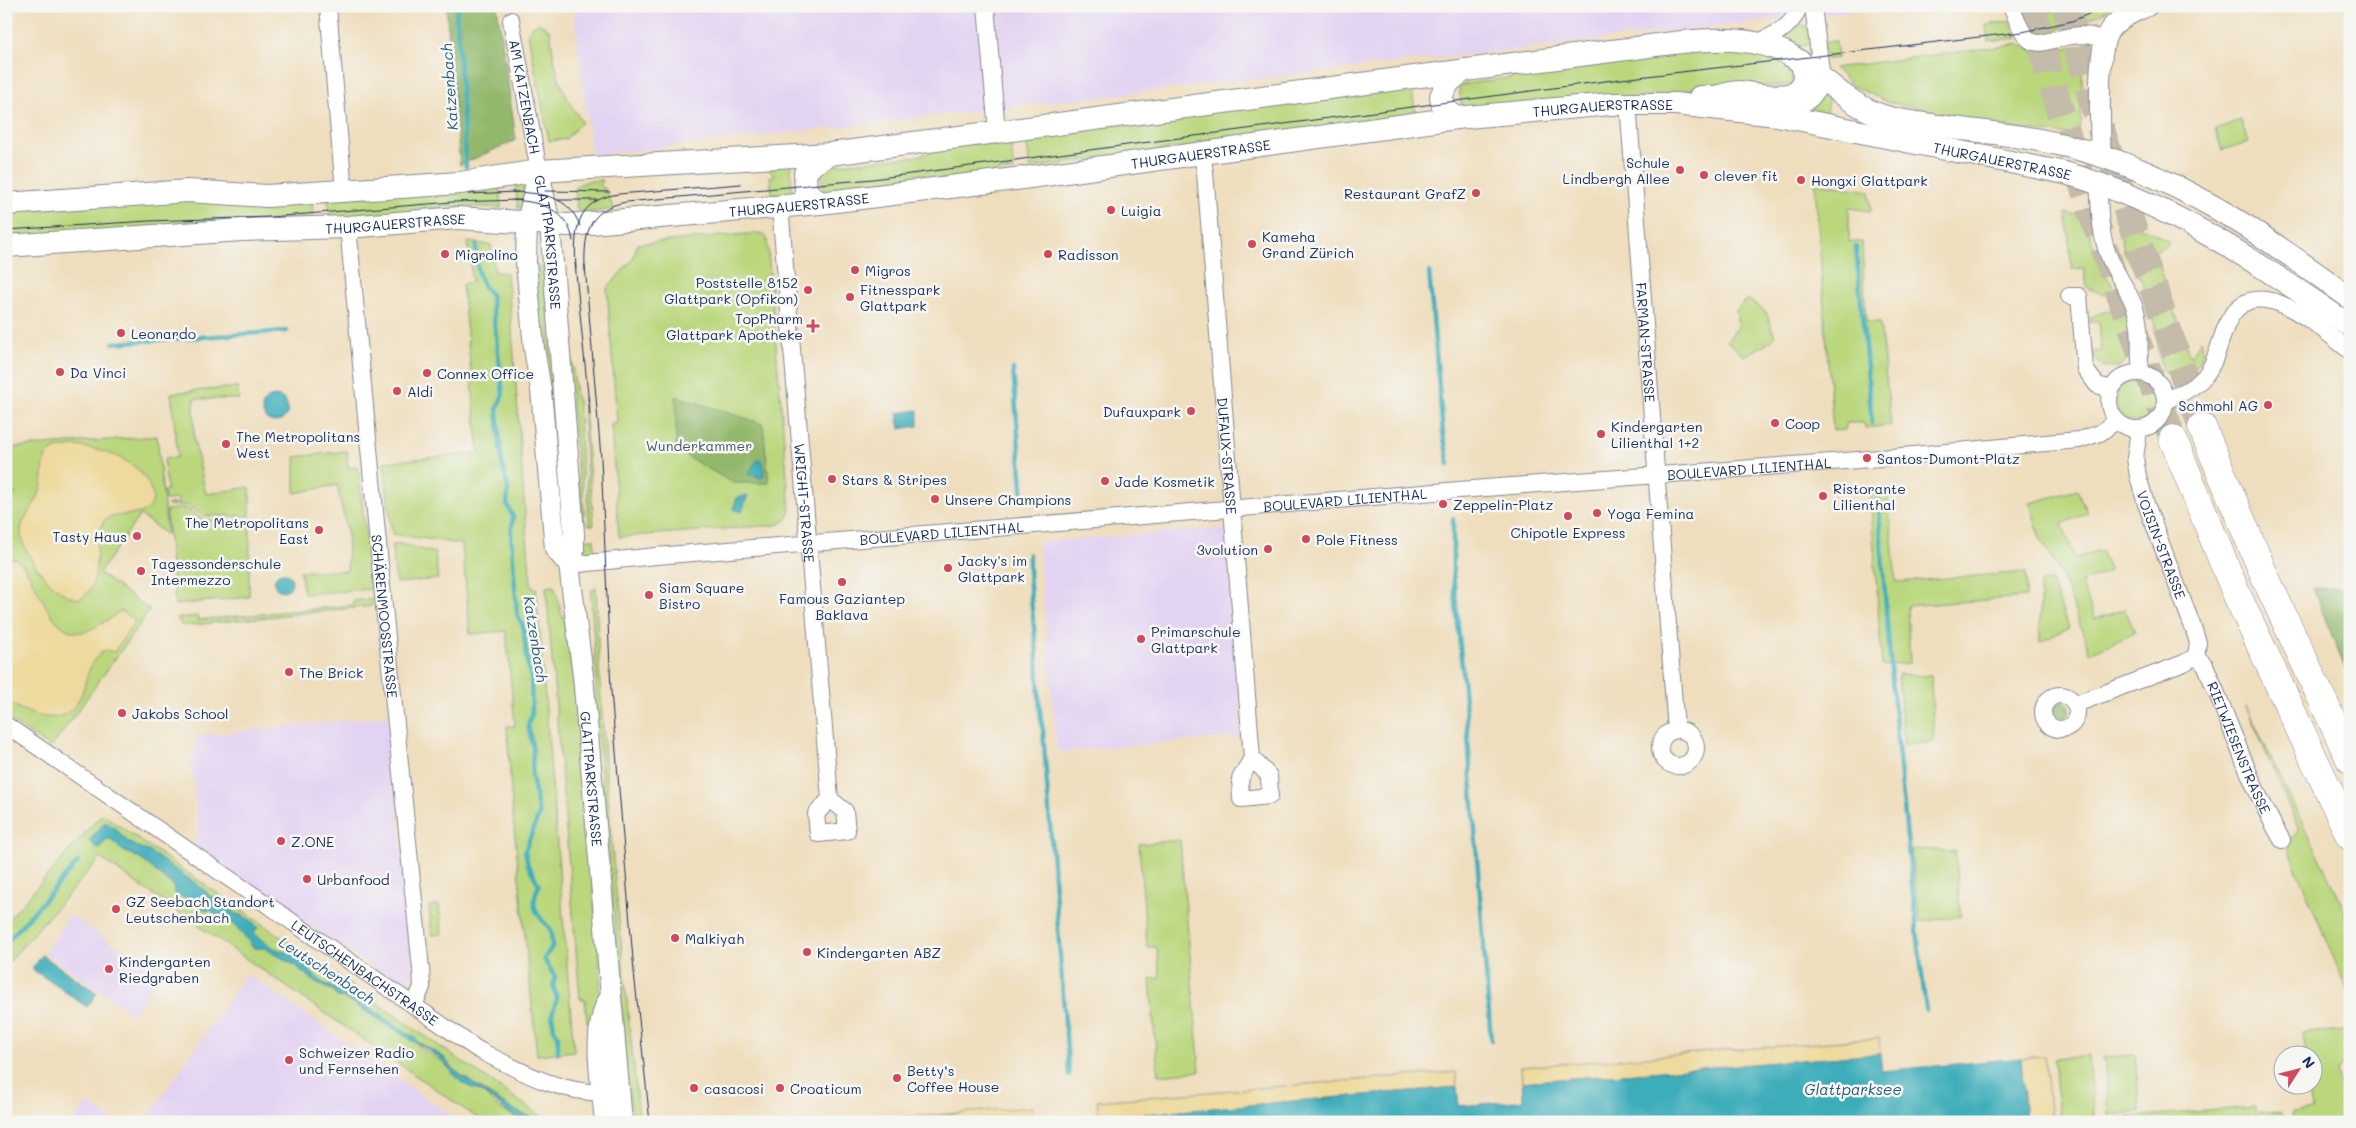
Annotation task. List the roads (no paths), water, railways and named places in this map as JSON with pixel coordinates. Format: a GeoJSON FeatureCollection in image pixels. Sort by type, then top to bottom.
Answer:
{"type":"FeatureCollection","features":[{"type":"Feature","properties":{"kind":"highway"},"geometry":{"type":"LineString","coordinates":[[2202,427],[2266,580],[2350,759]]}},
{"type":"Feature","properties":{"kind":"highway"},"geometry":{"type":"LineString","coordinates":[[2173,439],[2240,602],[2350,836]]}},
{"type":"Feature","properties":{"kind":"main road","name":"THURGAUERSTRASSE"},"geometry":{"type":"LineString","coordinates":[[6,204],[188,191],[267,196],[460,184],[539,171],[830,154],[1464,70],[1720,40],[1759,42],[1780,49],[1860,106],[1885,117],[2040,140],[2100,155],[2151,175],[2219,211],[2281,250],[2350,298]]}},
{"type":"Feature","properties":{"kind":"main road"},"geometry":{"type":"LineString","coordinates":[[1675,104],[1693,98],[1718,97],[1736,92],[1789,95],[1797,90],[1803,82],[1802,63]]}},
{"type":"Feature","properties":{"kind":"main road"},"geometry":{"type":"LineString","coordinates":[[1456,118],[1443,107],[1441,96],[1449,82],[1464,70]]}},
{"type":"Feature","properties":{"kind":"main road","name":"THURGAUERSTRASSE"},"geometry":{"type":"LineString","coordinates":[[6,246],[233,230],[348,227],[458,218],[550,225],[820,203],[1456,118],[1583,105],[1675,104],[1777,115],[2064,173],[2098,182],[2134,197],[2200,231],[2277,277],[2350,326]]}},
{"type":"Feature","properties":{"kind":"main road"},"geometry":{"type":"LineString","coordinates":[[820,203],[806,191],[805,173],[812,164],[830,154]]}},
{"type":"Feature","properties":{"kind":"main road"},"geometry":{"type":"LineString","coordinates":[[2098,182],[2100,155]]}},
{"type":"Feature","properties":{"kind":"street"},"geometry":{"type":"LineString","coordinates":[[328,6],[344,191]]}},
{"type":"Feature","properties":{"kind":"street"},"geometry":{"type":"LineString","coordinates":[[986,6],[997,132]]}},
{"type":"Feature","properties":{"kind":"street"},"geometry":{"type":"LineString","coordinates":[[1759,42],[1787,27],[1793,21],[1799,6]]}},
{"type":"Feature","properties":{"kind":"street"},"geometry":{"type":"LineString","coordinates":[[1718,97],[1791,107],[1800,105],[1816,95],[1822,79],[1813,6]]}},
{"type":"Feature","properties":{"kind":"street"},"geometry":{"type":"LineString","coordinates":[[2100,155],[2101,58],[2105,39],[2116,23],[2147,6]]}},
{"type":"Feature","properties":{"kind":"street"},"geometry":{"type":"LineString","coordinates":[[2012,8],[2022,32],[2031,41],[2050,42],[2080,35],[2105,39]]}},
{"type":"Feature","properties":{"kind":"street","name":"AM KATZENBACH"},"geometry":{"type":"LineString","coordinates":[[511,20],[539,171]]}},
{"type":"Feature","properties":{"kind":"street","name":"FARMAN-STRASSE"},"geometry":{"type":"LineString","coordinates":[[1628,104],[1676,730]]}},
{"type":"Feature","properties":{"kind":"street","name":"DUFAUX-STRASSE"},"geometry":{"type":"LineString","coordinates":[[1202,153],[1252,758]]}},
{"type":"Feature","properties":{"kind":"street","name":"GLATTPARKSTRASSE"},"geometry":{"type":"LineString","coordinates":[[539,171],[527,223],[528,280],[534,348],[541,390],[555,548],[569,565]]}},
{"type":"Feature","properties":{"kind":"street","name":"GLATTPARKSTRASSE"},"geometry":{"type":"LineString","coordinates":[[539,171],[550,225],[574,534],[574,551],[569,565],[584,676],[610,996],[603,1010],[598,1058],[622,1122]]}},
{"type":"Feature","properties":{"kind":"street"},"geometry":{"type":"LineString","coordinates":[[2098,182],[2105,246],[2114,268],[2129,293],[2138,320],[2142,373]]}},
{"type":"Feature","properties":{"kind":"street","name":"WRIGHT-STRASSE"},"geometry":{"type":"LineString","coordinates":[[780,206],[830,799]]}},
{"type":"Feature","properties":{"kind":"street","name":"SCHÄRENMOOSSTRASSE"},"geometry":{"type":"LineString","coordinates":[[348,227],[384,607],[422,969],[422,987],[414,1005]]}},
{"type":"Feature","properties":{"kind":"street"},"geometry":{"type":"LineString","coordinates":[[2069,296],[2079,296],[2085,369],[2090,378],[2098,384],[2111,389]]}},
{"type":"Feature","properties":{"kind":"street"},"geometry":{"type":"LineString","coordinates":[[2165,401],[2201,380],[2210,368],[2236,308],[2246,302],[2260,299],[2276,300],[2350,351]]}},
{"type":"Feature","properties":{"kind":"street"},"geometry":{"type":"LineString","coordinates":[[2142,373],[2159,383],[2165,401],[2164,411],[2158,421],[2149,427],[2139,430],[2131,429],[2116,421],[2109,406],[2111,389],[2124,376],[2142,373]]}},
{"type":"Feature","properties":{"kind":"street","name":"BOULEVARD LILIENTHAL"},"geometry":{"type":"LineString","coordinates":[[569,565],[2079,440],[2100,433],[2116,421]]}},
{"type":"Feature","properties":{"kind":"street","name":"VOISIN-STRASSE"},"geometry":{"type":"LineString","coordinates":[[2139,430],[2135,458],[2138,476],[2146,504],[2194,630],[2198,644],[2196,656]]}},
{"type":"Feature","properties":{"kind":"street"},"geometry":{"type":"LineString","coordinates":[[2076,704],[2184,663],[2196,656]]}},
{"type":"Feature","properties":{"kind":"street","name":"RIETWIESENSTRASSE"},"geometry":{"type":"LineString","coordinates":[[2196,656],[2205,665],[2246,772],[2263,809],[2282,840]]}},
{"type":"Feature","properties":{"kind":"street","name":"LEUTSCHENBACHSTRASSE"},"geometry":{"type":"LineString","coordinates":[[6,725],[477,1049],[508,1066],[576,1091],[611,1092]]}},
{"type":"Feature","properties":{"kind":"street","name":"GLATTPARKSTRASSE"},"geometry":{"type":"LineString","coordinates":[[605,1122],[611,1092]]}},
{"type":"Feature","properties":{"kind":"water"},"geometry":{"type":"Polygon","coordinates":[[[275,396],[284,400],[288,409],[284,418],[275,422],[266,418],[262,409],[266,400],[275,396]]]}},
{"type":"Feature","properties":{"kind":"water"},"geometry":{"type":"Polygon","coordinates":[[[918,410],[918,426],[900,429],[897,413],[918,410]]]}},
{"type":"Feature","properties":{"kind":"water"},"geometry":{"type":"Polygon","coordinates":[[[759,458],[764,468],[762,478],[748,474],[759,458]]]}},
{"type":"Feature","properties":{"kind":"water"},"geometry":{"type":"Polygon","coordinates":[[[748,495],[742,512],[733,509],[737,498],[748,495]]]}},
{"type":"Feature","properties":{"kind":"water"},"geometry":{"type":"Polygon","coordinates":[[[283,573],[289,576],[292,582],[289,588],[283,591],[277,588],[274,582],[277,576],[283,573]]]}},
{"type":"Feature","properties":{"kind":"water"},"geometry":{"type":"Polygon","coordinates":[[[105,822],[115,828],[129,843],[150,852],[205,890],[209,896],[217,899],[237,914],[251,920],[258,928],[253,933],[271,947],[291,954],[305,963],[309,971],[323,983],[342,991],[382,1016],[380,1020],[344,998],[337,997],[334,991],[314,982],[296,966],[264,948],[254,948],[233,923],[220,919],[211,910],[205,910],[174,893],[173,885],[145,862],[123,851],[112,841],[107,839],[98,849],[89,841],[105,822]]]}},
{"type":"Feature","properties":{"kind":"water"},"geometry":{"type":"Polygon","coordinates":[[[42,955],[97,993],[87,1007],[32,969],[42,955]]]}},
{"type":"Feature","properties":{"kind":"water"},"geometry":{"type":"Polygon","coordinates":[[[413,1035],[416,1041],[445,1058],[451,1067],[468,1081],[515,1111],[541,1122],[523,1120],[516,1117],[485,1094],[464,1084],[441,1059],[410,1040],[413,1035]]]}},
{"type":"Feature","properties":{"kind":"water","name":"Glattparksee"},"geometry":{"type":"Polygon","coordinates":[[[1880,1054],[1882,1071],[2021,1058],[2026,1122],[1099,1122],[1099,1118],[1457,1087],[1459,1106],[1523,1100],[1522,1082],[1880,1054]]]}},
{"type":"Feature","properties":{"kind":"waterway","name":"Katzenbach"},"geometry":{"type":"LineString","coordinates":[[456,6],[466,167]]}},
{"type":"Feature","properties":{"kind":"waterway","name":"Katzenbach"},"geometry":{"type":"LineString","coordinates":[[476,246],[480,278],[482,284],[491,295],[503,394],[497,409],[502,464],[508,488],[507,504],[513,517],[511,533],[517,614],[523,626],[531,677],[532,713],[528,725],[533,749],[532,776],[539,814],[525,851],[528,865],[539,885],[534,905],[538,915],[551,930],[552,947],[544,959],[555,977],[553,985],[557,999],[552,1014],[554,1029],[558,1036],[558,1053]]}},
{"type":"Feature","properties":{"kind":"waterway"},"geometry":{"type":"LineString","coordinates":[[1856,247],[1872,423]]}},
{"type":"Feature","properties":{"kind":"waterway"},"geometry":{"type":"LineString","coordinates":[[1429,272],[1443,433],[1449,465]]}},
{"type":"Feature","properties":{"kind":"waterway"},"geometry":{"type":"LineString","coordinates":[[113,343],[287,331]]}},
{"type":"Feature","properties":{"kind":"waterway"},"geometry":{"type":"LineString","coordinates":[[1013,369],[1023,501]]}},
{"type":"Feature","properties":{"kind":"waterway"},"geometry":{"type":"LineString","coordinates":[[1878,491],[1898,751],[1926,1010]]}},
{"type":"Feature","properties":{"kind":"waterway"},"geometry":{"type":"LineString","coordinates":[[1453,519],[1453,572],[1465,699],[1491,1040]]}},
{"type":"Feature","properties":{"kind":"waterway"},"geometry":{"type":"LineString","coordinates":[[1029,554],[1030,589],[1043,731],[1069,1075]]}},
{"type":"Feature","properties":{"kind":"waterway"},"geometry":{"type":"LineString","coordinates":[[6,943],[78,862]]}},
{"type":"Feature","properties":{"kind":"waterway","name":"Leutschenbach"},"geometry":{"type":"LineString","coordinates":[[377,1016],[415,1040]]}},
{"type":"Feature","properties":{"kind":"tunnel"},"geometry":{"type":"LineString","coordinates":[[2031,6],[2078,170],[2173,439]]}},
{"type":"Feature","properties":{"kind":"tunnel"},"geometry":{"type":"LineString","coordinates":[[2066,6],[2112,165],[2202,427]]}},
{"type":"Feature","properties":{"kind":"tram line"},"geometry":{"type":"LineString","coordinates":[[585,271],[585,247],[590,226],[603,211],[626,202],[873,179],[1613,80],[2022,32],[2072,21],[2108,6]]}},
{"type":"Feature","properties":{"kind":"tram line"},"geometry":{"type":"LineString","coordinates":[[576,269],[576,243],[580,220],[593,203],[604,197],[619,194],[741,184]]}},
{"type":"Feature","properties":{"kind":"tram line"},"geometry":{"type":"LineString","coordinates":[[545,191],[610,192]]}},
{"type":"Feature","properties":{"kind":"tram line"},"geometry":{"type":"LineString","coordinates":[[512,192],[533,193],[553,198],[569,208],[580,226]]}},
{"type":"Feature","properties":{"kind":"tram line"},"geometry":{"type":"LineString","coordinates":[[468,194],[518,192]]}},
{"type":"Feature","properties":{"kind":"tram line"},"geometry":{"type":"LineString","coordinates":[[513,200],[543,205],[552,209],[565,221],[573,241]]}},
{"type":"Feature","properties":{"kind":"tram line"},"geometry":{"type":"LineString","coordinates":[[6,230],[148,221],[270,217],[452,202],[521,200]]}},
{"type":"Feature","properties":{"kind":"tram line"},"geometry":{"type":"LineString","coordinates":[[558,200],[598,200]]}},
{"type":"Feature","properties":{"kind":"tram line"},"geometry":{"type":"LineString","coordinates":[[575,263],[590,415]]}},
{"type":"Feature","properties":{"kind":"tram line"},"geometry":{"type":"LineString","coordinates":[[585,265],[601,458],[611,691],[634,972],[650,1122]]}},
{"type":"Feature","properties":{"kind":"place","name":"Schule Lindbergh Allee"},"geometry":{"type":"Point","coordinates":[1680,170]}},
{"type":"Feature","properties":{"kind":"place","name":"clever fit"},"geometry":{"type":"Point","coordinates":[1704,175]}},
{"type":"Feature","properties":{"kind":"place","name":"Hongxi Glattpark"},"geometry":{"type":"Point","coordinates":[1801,180]}},
{"type":"Feature","properties":{"kind":"place","name":"Restaurant GrafZ"},"geometry":{"type":"Point","coordinates":[1476,193]}},
{"type":"Feature","properties":{"kind":"place","name":"Luigia"},"geometry":{"type":"Point","coordinates":[1111,210]}},
{"type":"Feature","properties":{"kind":"place","name":"Kameha Grand Zürich"},"geometry":{"type":"Point","coordinates":[1252,244]}},
{"type":"Feature","properties":{"kind":"place","name":"Migrolino"},"geometry":{"type":"Point","coordinates":[445,254]}},
{"type":"Feature","properties":{"kind":"place","name":"Radisson"},"geometry":{"type":"Point","coordinates":[1048,254]}},
{"type":"Feature","properties":{"kind":"place","name":"Migros"},"geometry":{"type":"Point","coordinates":[855,270]}},
{"type":"Feature","properties":{"kind":"place","name":"Poststelle 8152 Glattpark (Opfikon)"},"geometry":{"type":"Point","coordinates":[808,290]}},
{"type":"Feature","properties":{"kind":"place","name":"Fitnesspark Glattpark"},"geometry":{"type":"Point","coordinates":[850,297]}},
{"type":"Feature","properties":{"kind":"place","name":"TopPharm Glattpark Apotheke"},"geometry":{"type":"Point","coordinates":[813,326]}},
{"type":"Feature","properties":{"kind":"place","name":"Leonardo"},"geometry":{"type":"Point","coordinates":[121,333]}},
{"type":"Feature","properties":{"kind":"place","name":"Da Vinci"},"geometry":{"type":"Point","coordinates":[60,372]}},
{"type":"Feature","properties":{"kind":"place","name":"Connex Office"},"geometry":{"type":"Point","coordinates":[427,373]}},
{"type":"Feature","properties":{"kind":"place","name":"Aldi"},"geometry":{"type":"Point","coordinates":[397,391]}},
{"type":"Feature","properties":{"kind":"place","name":"Schmohl AG"},"geometry":{"type":"Point","coordinates":[2268,405]}},
{"type":"Feature","properties":{"kind":"place","name":"Dufauxpark"},"geometry":{"type":"Point","coordinates":[1191,411]}},
{"type":"Feature","properties":{"kind":"place","name":"Coop"},"geometry":{"type":"Point","coordinates":[1775,423]}},
{"type":"Feature","properties":{"kind":"place","name":"Kindergarten Lilienthal 1+2"},"geometry":{"type":"Point","coordinates":[1601,434]}},
{"type":"Feature","properties":{"kind":"place","name":"The Metropolitans West"},"geometry":{"type":"Point","coordinates":[226,444]}},
{"type":"Feature","properties":{"kind":"place","name":"Santos-Dumont-Platz"},"geometry":{"type":"Point","coordinates":[1867,458]}},
{"type":"Feature","properties":{"kind":"place","name":"Stars & Stripes"},"geometry":{"type":"Point","coordinates":[832,479]}},
{"type":"Feature","properties":{"kind":"place","name":"Jade Kosmetik"},"geometry":{"type":"Point","coordinates":[1105,481]}},
{"type":"Feature","properties":{"kind":"place","name":"Ristorante Lilienthal"},"geometry":{"type":"Point","coordinates":[1823,496]}},
{"type":"Feature","properties":{"kind":"place","name":"Unsere Champions"},"geometry":{"type":"Point","coordinates":[935,499]}},
{"type":"Feature","properties":{"kind":"place","name":"Zeppelin-Platz"},"geometry":{"type":"Point","coordinates":[1443,504]}},
{"type":"Feature","properties":{"kind":"place","name":"Yoga Femina"},"geometry":{"type":"Point","coordinates":[1597,513]}},
{"type":"Feature","properties":{"kind":"place","name":"Chipotle Express"},"geometry":{"type":"Point","coordinates":[1568,516]}},
{"type":"Feature","properties":{"kind":"place","name":"The Metropolitans East"},"geometry":{"type":"Point","coordinates":[319,530]}},
{"type":"Feature","properties":{"kind":"place","name":"Tasty Haus"},"geometry":{"type":"Point","coordinates":[137,536]}},
{"type":"Feature","properties":{"kind":"place","name":"Pole Fitness"},"geometry":{"type":"Point","coordinates":[1306,539]}},
{"type":"Feature","properties":{"kind":"place","name":"3volution"},"geometry":{"type":"Point","coordinates":[1268,549]}},
{"type":"Feature","properties":{"kind":"place","name":"Jacky's im Glattpark"},"geometry":{"type":"Point","coordinates":[948,568]}},
{"type":"Feature","properties":{"kind":"place","name":"Tagessonderschule Intermezzo"},"geometry":{"type":"Point","coordinates":[141,571]}},
{"type":"Feature","properties":{"kind":"place","name":"Famous Gaziantep Baklava"},"geometry":{"type":"Point","coordinates":[842,582]}},
{"type":"Feature","properties":{"kind":"place","name":"Siam Square Bistro"},"geometry":{"type":"Point","coordinates":[649,595]}},
{"type":"Feature","properties":{"kind":"place","name":"Primarschule Glattpark"},"geometry":{"type":"Point","coordinates":[1141,639]}},
{"type":"Feature","properties":{"kind":"place","name":"The Brick"},"geometry":{"type":"Point","coordinates":[289,672]}},
{"type":"Feature","properties":{"kind":"place","name":"Jakobs School"},"geometry":{"type":"Point","coordinates":[122,713]}},
{"type":"Feature","properties":{"kind":"place","name":"Z.ONE"},"geometry":{"type":"Point","coordinates":[281,841]}},
{"type":"Feature","properties":{"kind":"place","name":"Urbanfood"},"geometry":{"type":"Point","coordinates":[307,879]}},
{"type":"Feature","properties":{"kind":"place","name":"GZ Seebach Standort Leutschenbach"},"geometry":{"type":"Point","coordinates":[116,909]}},
{"type":"Feature","properties":{"kind":"place","name":"Malkiyah"},"geometry":{"type":"Point","coordinates":[675,938]}},
{"type":"Feature","properties":{"kind":"place","name":"Kindergarten ABZ"},"geometry":{"type":"Point","coordinates":[807,952]}},
{"type":"Feature","properties":{"kind":"place","name":"Kindergarten Riedgraben"},"geometry":{"type":"Point","coordinates":[109,969]}},
{"type":"Feature","properties":{"kind":"place","name":"Schweizer Radio und Fernsehen"},"geometry":{"type":"Point","coordinates":[289,1060]}},
{"type":"Feature","properties":{"kind":"place","name":"Betty‘s Coffee House"},"geometry":{"type":"Point","coordinates":[897,1078]}},
{"type":"Feature","properties":{"kind":"place","name":"casacosi"},"geometry":{"type":"Point","coordinates":[694,1088]}},
{"type":"Feature","properties":{"kind":"place","name":"Croaticum"},"geometry":{"type":"Point","coordinates":[780,1088]}},
{"type":"Feature","properties":{"kind":"park label","name":"Wunderkammer"},"geometry":{"type":"Point","coordinates":[699,445]}}]}
